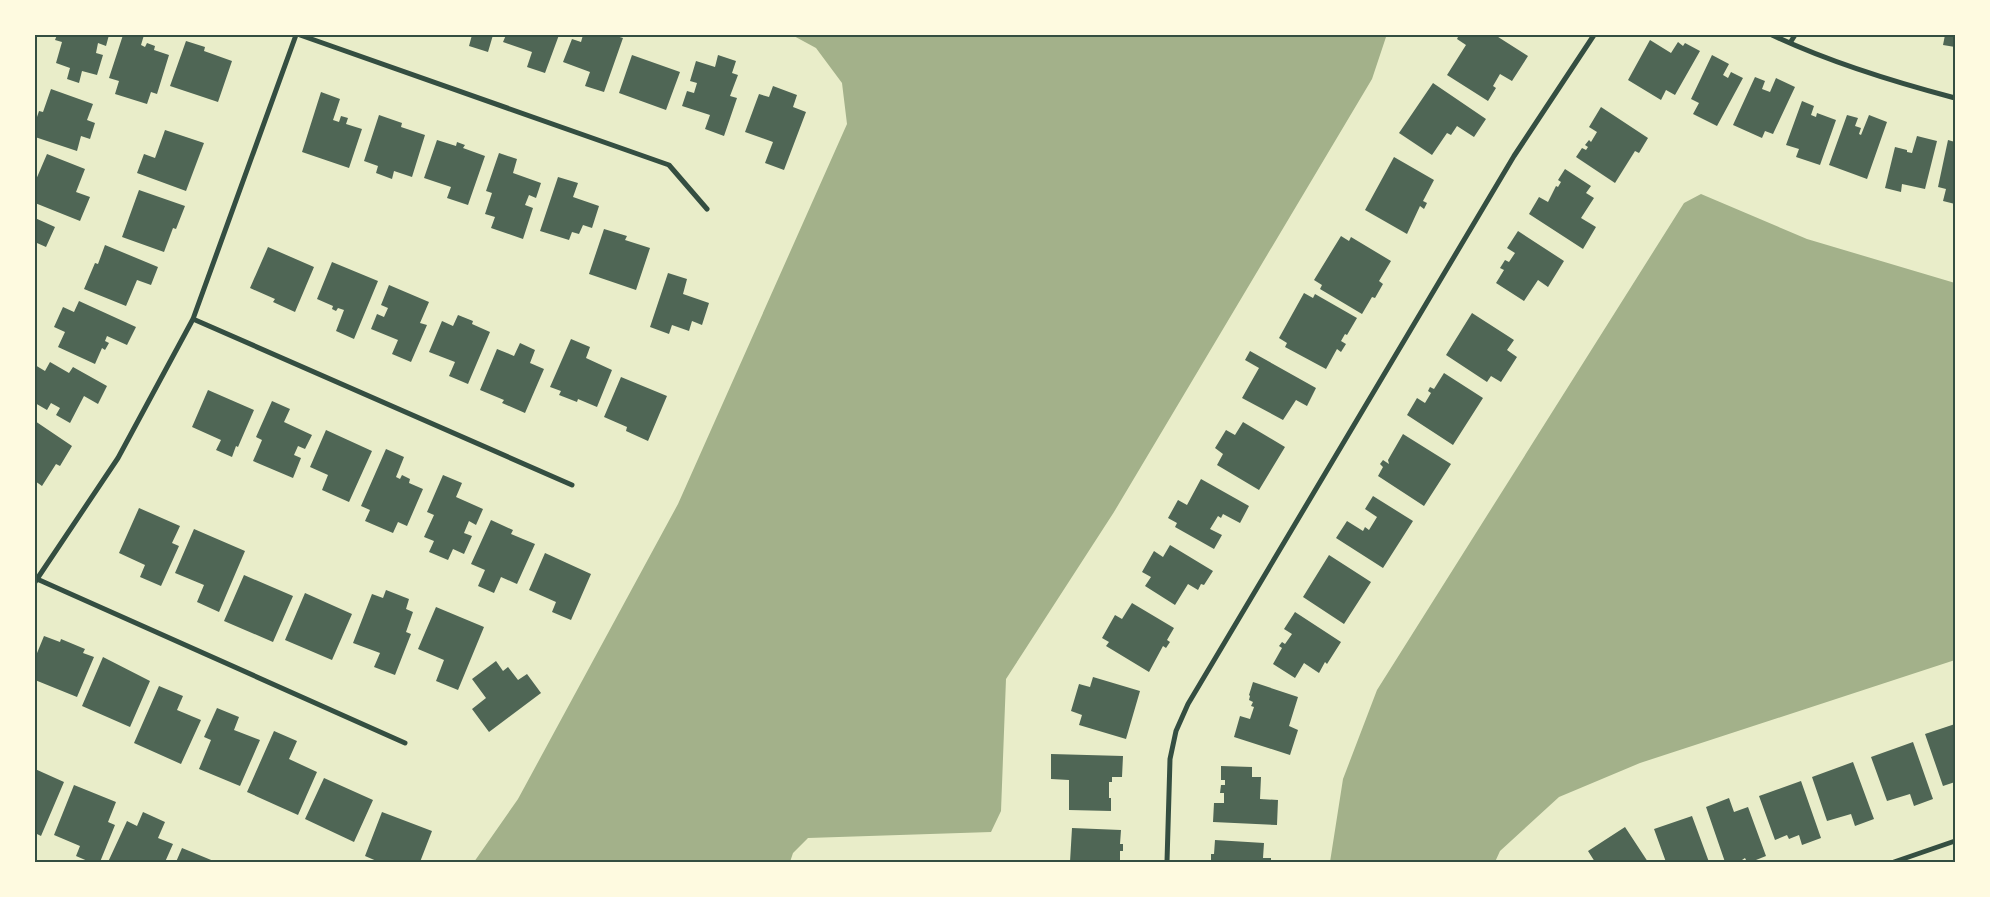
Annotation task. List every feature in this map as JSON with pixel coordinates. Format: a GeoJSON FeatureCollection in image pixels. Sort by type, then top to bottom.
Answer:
{"type":"FeatureCollection","features":[{"type":"Feature","properties":{"kind":"street"},"geometry":{"type":"LineString","coordinates":[[296,35],[193,319],[118,458],[36,581],[405,743]]}},
{"type":"Feature","properties":{"kind":"street"},"geometry":{"type":"LineString","coordinates":[[300,35],[669,165],[707,209]]}},
{"type":"Feature","properties":{"kind":"street"},"geometry":{"type":"LineString","coordinates":[[1166,862],[1170,760],[1176,731],[1188,704],[1514,156],[1594,35]]}},
{"type":"Feature","properties":{"kind":"street"},"geometry":{"type":"LineString","coordinates":[[1772,35],[1886,79],[1955,98]]}},
{"type":"Feature","properties":{"kind":"street"},"geometry":{"type":"LineString","coordinates":[[1790,43],[1795,35]]}},
{"type":"Feature","properties":{"kind":"street"},"geometry":{"type":"LineString","coordinates":[[193,319],[572,485]]}},
{"type":"Feature","properties":{"kind":"street"},"geometry":{"type":"LineString","coordinates":[[1894,862],[1955,841]]}},
{"type":"Feature","properties":{"kind":"shaded area"},"geometry":{"type":"Polygon","coordinates":[[[792,35],[1385,35],[1386,37],[1372,79],[1114,512],[1006,679],[1001,811],[991,832],[808,838],[793,853],[790,862],[474,862],[518,799],[678,504],[847,124],[842,83],[816,48],[792,35]]]}},
{"type":"Feature","properties":{"kind":"shaded area"},"geometry":{"type":"Polygon","coordinates":[[[1701,194],[1807,239],[1955,283],[1955,660],[1640,763],[1559,797],[1500,851],[1495,862],[1330,862],[1343,779],[1377,690],[1684,203],[1701,194]]]}},
{"type":"Feature","properties":{"kind":"building"},"geometry":{"type":"Polygon","coordinates":[[[57,35],[109,35],[106,46],[98,43],[96,53],[103,55],[97,75],[82,71],[79,83],[67,79],[70,68],[56,63],[62,42],[55,40],[57,35]]]}},
{"type":"Feature","properties":{"kind":"building"},"geometry":{"type":"Polygon","coordinates":[[[123,35],[144,35],[141,45],[145,47],[147,43],[155,46],[154,50],[169,55],[157,94],[151,92],[147,104],[115,94],[119,81],[109,78],[123,35]]]}},
{"type":"Feature","properties":{"kind":"building"},"geometry":{"type":"Polygon","coordinates":[[[472,35],[493,35],[488,52],[469,46],[472,35]]]}},
{"type":"Feature","properties":{"kind":"building"},"geometry":{"type":"Polygon","coordinates":[[[506,35],[559,35],[545,73],[527,67],[532,52],[503,42],[506,35]]]}},
{"type":"Feature","properties":{"kind":"building"},"geometry":{"type":"Polygon","coordinates":[[[583,35],[613,35],[623,38],[604,92],[585,86],[590,72],[563,62],[572,39],[581,42],[583,35]]]}},
{"type":"Feature","properties":{"kind":"building"},"geometry":{"type":"Polygon","coordinates":[[[1459,35],[1495,35],[1528,56],[1512,81],[1500,74],[1493,86],[1496,88],[1488,101],[1447,75],[1466,45],[1457,39],[1459,35]]]}},
{"type":"Feature","properties":{"kind":"building"},"geometry":{"type":"Polygon","coordinates":[[[1945,35],[1955,35],[1955,47],[1943,45],[1945,35]]]}},
{"type":"Feature","properties":{"kind":"building"},"geometry":{"type":"Polygon","coordinates":[[[1650,40],[1671,53],[1678,42],[1683,46],[1685,43],[1700,51],[1675,95],[1666,90],[1661,100],[1628,80],[1650,40]]]}},
{"type":"Feature","properties":{"kind":"building"},"geometry":{"type":"Polygon","coordinates":[[[186,41],[205,47],[204,51],[232,61],[218,102],[170,86],[186,41]]]}},
{"type":"Feature","properties":{"kind":"building"},"geometry":{"type":"Polygon","coordinates":[[[632,55],[680,72],[666,110],[619,93],[632,55]]]}},
{"type":"Feature","properties":{"kind":"building"},"geometry":{"type":"Polygon","coordinates":[[[718,55],[736,61],[732,73],[738,75],[730,96],[737,98],[724,136],[705,129],[710,115],[682,106],[687,91],[694,93],[697,83],[690,81],[696,61],[715,67],[718,55]]]}},
{"type":"Feature","properties":{"kind":"building"},"geometry":{"type":"Polygon","coordinates":[[[1712,55],[1729,64],[1723,75],[1728,78],[1731,72],[1743,78],[1717,126],[1693,114],[1699,103],[1691,99],[1712,55]]]}},
{"type":"Feature","properties":{"kind":"building"},"geometry":{"type":"Polygon","coordinates":[[[1755,77],[1765,81],[1762,89],[1770,92],[1776,78],[1795,87],[1773,134],[1765,131],[1762,138],[1733,125],[1755,77]]]}},
{"type":"Feature","properties":{"kind":"building"},"geometry":{"type":"Polygon","coordinates":[[[1433,83],[1486,119],[1474,137],[1457,126],[1451,135],[1447,133],[1432,155],[1399,133],[1433,83]]]}},
{"type":"Feature","properties":{"kind":"building"},"geometry":{"type":"Polygon","coordinates":[[[773,86],[797,95],[793,107],[806,112],[784,170],[765,163],[773,142],[745,132],[759,94],[769,97],[773,86]]]}},
{"type":"Feature","properties":{"kind":"building"},"geometry":{"type":"Polygon","coordinates":[[[51,89],[93,104],[87,120],[95,123],[90,139],[81,136],[77,151],[35,137],[35,123],[39,111],[43,112],[51,89]]]}},
{"type":"Feature","properties":{"kind":"building"},"geometry":{"type":"Polygon","coordinates":[[[321,92],[340,99],[333,120],[339,122],[341,116],[348,118],[346,124],[362,129],[349,168],[302,152],[321,92]]]}},
{"type":"Feature","properties":{"kind":"building"},"geometry":{"type":"Polygon","coordinates":[[[1802,101],[1814,106],[1811,115],[1816,117],[1817,113],[1836,120],[1820,165],[1796,157],[1799,149],[1786,145],[1802,101]]]}},
{"type":"Feature","properties":{"kind":"building"},"geometry":{"type":"Polygon","coordinates":[[[1601,107],[1648,138],[1639,153],[1635,151],[1615,183],[1576,157],[1582,148],[1586,150],[1588,147],[1585,145],[1589,140],[1591,142],[1597,132],[1589,127],[1601,107]]]}},
{"type":"Feature","properties":{"kind":"building"},"geometry":{"type":"Polygon","coordinates":[[[379,115],[402,123],[401,127],[425,135],[412,177],[394,171],[392,179],[376,173],[378,166],[364,161],[379,115]]]}},
{"type":"Feature","properties":{"kind":"building"},"geometry":{"type":"Polygon","coordinates":[[[1847,115],[1858,118],[1855,126],[1861,128],[1859,134],[1861,135],[1869,115],[1887,122],[1867,179],[1829,165],[1847,115]]]}},
{"type":"Feature","properties":{"kind":"building"},"geometry":{"type":"Polygon","coordinates":[[[165,130],[204,143],[186,191],[137,173],[144,154],[155,158],[165,130]]]}},
{"type":"Feature","properties":{"kind":"building"},"geometry":{"type":"Polygon","coordinates":[[[1917,136],[1937,141],[1925,189],[1902,184],[1901,192],[1885,188],[1895,147],[1912,153],[1917,136]]]}},
{"type":"Feature","properties":{"kind":"building"},"geometry":{"type":"Polygon","coordinates":[[[437,140],[456,146],[457,142],[465,145],[463,148],[485,156],[468,205],[447,198],[451,187],[424,178],[437,140]]]}},
{"type":"Feature","properties":{"kind":"building"},"geometry":{"type":"Polygon","coordinates":[[[1948,140],[1955,142],[1955,204],[1943,201],[1946,189],[1938,187],[1948,140]]]}},
{"type":"Feature","properties":{"kind":"building"},"geometry":{"type":"Polygon","coordinates":[[[499,153],[517,159],[513,173],[541,183],[536,198],[529,195],[525,205],[533,208],[523,239],[491,228],[495,217],[485,214],[492,193],[486,191],[499,153]]]}},
{"type":"Feature","properties":{"kind":"building"},"geometry":{"type":"Polygon","coordinates":[[[47,154],[85,169],[76,192],[90,197],[80,221],[35,203],[35,182],[47,154]]]}},
{"type":"Feature","properties":{"kind":"building"},"geometry":{"type":"Polygon","coordinates":[[[1394,157],[1434,180],[1423,201],[1427,203],[1424,209],[1420,206],[1407,234],[1365,210],[1394,157]]]}},
{"type":"Feature","properties":{"kind":"building"},"geometry":{"type":"Polygon","coordinates":[[[1565,169],[1591,186],[1586,193],[1594,198],[1581,218],[1596,227],[1583,249],[1529,214],[1539,197],[1548,202],[1556,186],[1558,187],[1561,182],[1558,180],[1565,169]]]}},
{"type":"Feature","properties":{"kind":"building"},"geometry":{"type":"Polygon","coordinates":[[[558,177],[578,183],[573,197],[599,206],[592,228],[583,225],[579,234],[572,232],[569,240],[540,231],[558,177]]]}},
{"type":"Feature","properties":{"kind":"building"},"geometry":{"type":"Polygon","coordinates":[[[139,190],[185,206],[176,229],[173,228],[164,252],[122,237],[139,190]]]}},
{"type":"Feature","properties":{"kind":"building"},"geometry":{"type":"Polygon","coordinates":[[[35,218],[55,227],[46,247],[37,243],[35,247],[35,218]]]}},
{"type":"Feature","properties":{"kind":"building"},"geometry":{"type":"Polygon","coordinates":[[[604,229],[627,236],[625,240],[650,248],[636,290],[589,274],[604,229]]]}},
{"type":"Feature","properties":{"kind":"building"},"geometry":{"type":"Polygon","coordinates":[[[1518,231],[1564,261],[1548,287],[1538,280],[1524,301],[1496,283],[1504,270],[1500,268],[1505,260],[1509,262],[1515,253],[1507,248],[1518,231]]]}},
{"type":"Feature","properties":{"kind":"building"},"geometry":{"type":"Polygon","coordinates":[[[1341,236],[1349,241],[1351,237],[1391,261],[1379,281],[1383,284],[1375,298],[1372,297],[1362,314],[1320,289],[1322,285],[1314,280],[1341,236]]]}},
{"type":"Feature","properties":{"kind":"building"},"geometry":{"type":"Polygon","coordinates":[[[105,245],[158,267],[151,285],[137,280],[126,306],[84,289],[95,263],[98,264],[105,245]]]}},
{"type":"Feature","properties":{"kind":"building"},"geometry":{"type":"Polygon","coordinates":[[[268,247],[314,267],[295,312],[273,302],[275,299],[250,288],[268,247]]]}},
{"type":"Feature","properties":{"kind":"building"},"geometry":{"type":"Polygon","coordinates":[[[332,262],[378,281],[354,339],[336,331],[344,310],[338,308],[336,311],[332,309],[333,306],[317,299],[332,262]]]}},
{"type":"Feature","properties":{"kind":"building"},"geometry":{"type":"Polygon","coordinates":[[[668,273],[687,279],[683,294],[709,303],[702,325],[692,321],[689,331],[672,325],[669,334],[650,327],[668,273]]]}},
{"type":"Feature","properties":{"kind":"building"},"geometry":{"type":"Polygon","coordinates":[[[389,285],[429,302],[420,323],[427,325],[411,362],[392,354],[398,340],[371,329],[377,314],[384,317],[388,308],[381,305],[389,285]]]}},
{"type":"Feature","properties":{"kind":"building"},"geometry":{"type":"Polygon","coordinates":[[[1304,293],[1313,298],[1315,294],[1357,318],[1341,341],[1346,344],[1341,352],[1337,349],[1326,369],[1285,347],[1287,343],[1279,338],[1304,293]]]}},
{"type":"Feature","properties":{"kind":"building"},"geometry":{"type":"Polygon","coordinates":[[[79,301],[136,327],[127,345],[107,336],[105,341],[109,343],[105,350],[102,348],[95,364],[58,347],[65,332],[54,327],[63,307],[74,312],[79,301]]]}},
{"type":"Feature","properties":{"kind":"building"},"geometry":{"type":"Polygon","coordinates":[[[1472,313],[1514,340],[1507,350],[1517,357],[1501,382],[1491,376],[1487,382],[1446,355],[1472,313]]]}},
{"type":"Feature","properties":{"kind":"building"},"geometry":{"type":"Polygon","coordinates":[[[458,315],[473,321],[472,324],[490,332],[468,384],[449,376],[455,362],[429,352],[442,321],[453,326],[458,315]]]}},
{"type":"Feature","properties":{"kind":"building"},"geometry":{"type":"Polygon","coordinates":[[[571,339],[590,347],[586,358],[612,370],[597,407],[578,399],[577,402],[559,395],[561,391],[550,387],[571,339]]]}},
{"type":"Feature","properties":{"kind":"building"},"geometry":{"type":"Polygon","coordinates":[[[520,343],[535,350],[530,363],[544,369],[525,413],[502,403],[504,400],[480,390],[497,349],[514,356],[520,343]]]}},
{"type":"Feature","properties":{"kind":"building"},"geometry":{"type":"Polygon","coordinates":[[[1250,351],[1316,388],[1307,406],[1296,400],[1283,420],[1242,398],[1259,368],[1245,360],[1250,351]]]}},
{"type":"Feature","properties":{"kind":"building"},"geometry":{"type":"Polygon","coordinates":[[[50,362],[69,373],[73,367],[107,386],[98,404],[84,396],[70,423],[56,415],[60,408],[51,403],[47,410],[35,403],[35,365],[45,371],[50,362]]]}},
{"type":"Feature","properties":{"kind":"building"},"geometry":{"type":"Polygon","coordinates":[[[1444,373],[1483,398],[1453,445],[1407,415],[1417,398],[1425,403],[1431,393],[1428,391],[1430,387],[1434,389],[1444,373]]]}},
{"type":"Feature","properties":{"kind":"building"},"geometry":{"type":"Polygon","coordinates":[[[621,377],[667,396],[648,441],[626,431],[627,427],[604,417],[621,377]]]}},
{"type":"Feature","properties":{"kind":"building"},"geometry":{"type":"Polygon","coordinates":[[[208,390],[254,410],[232,457],[216,450],[221,440],[192,427],[208,390]]]}},
{"type":"Feature","properties":{"kind":"building"},"geometry":{"type":"Polygon","coordinates":[[[272,401],[290,409],[284,422],[312,435],[305,449],[298,446],[294,455],[301,458],[293,478],[253,461],[262,440],[256,437],[272,401]]]}},
{"type":"Feature","properties":{"kind":"building"},"geometry":{"type":"Polygon","coordinates":[[[35,421],[72,446],[60,466],[56,464],[42,486],[35,481],[35,421]]]}},
{"type":"Feature","properties":{"kind":"building"},"geometry":{"type":"Polygon","coordinates":[[[1243,422],[1285,447],[1259,490],[1217,465],[1223,454],[1215,448],[1226,430],[1235,435],[1243,422]]]}},
{"type":"Feature","properties":{"kind":"building"},"geometry":{"type":"Polygon","coordinates":[[[326,430],[372,451],[349,502],[322,490],[328,475],[310,467],[326,430]]]}},
{"type":"Feature","properties":{"kind":"building"},"geometry":{"type":"Polygon","coordinates":[[[1403,434],[1451,464],[1424,506],[1378,476],[1383,467],[1380,464],[1383,460],[1389,464],[1388,460],[1403,434]]]}},
{"type":"Feature","properties":{"kind":"building"},"geometry":{"type":"Polygon","coordinates":[[[386,449],[404,457],[396,477],[400,479],[402,475],[410,479],[409,483],[423,489],[407,526],[398,522],[393,533],[365,521],[370,510],[361,506],[386,449]]]}},
{"type":"Feature","properties":{"kind":"building"},"geometry":{"type":"Polygon","coordinates":[[[443,475],[462,483],[456,497],[483,509],[476,525],[469,521],[464,533],[472,536],[464,554],[453,549],[448,560],[429,552],[434,541],[424,537],[434,515],[427,512],[443,475]]]}},
{"type":"Feature","properties":{"kind":"building"},"geometry":{"type":"Polygon","coordinates":[[[1201,479],[1249,506],[1240,523],[1223,514],[1221,518],[1218,516],[1210,529],[1222,535],[1214,549],[1175,527],[1177,523],[1168,518],[1178,500],[1187,505],[1201,479]]]}},
{"type":"Feature","properties":{"kind":"building"},"geometry":{"type":"Polygon","coordinates":[[[1373,496],[1413,521],[1383,568],[1336,538],[1347,521],[1363,531],[1365,527],[1369,530],[1377,517],[1365,509],[1373,496]]]}},
{"type":"Feature","properties":{"kind":"building"},"geometry":{"type":"Polygon","coordinates":[[[139,508],[180,526],[172,543],[179,546],[161,586],[140,577],[145,565],[119,553],[139,508]]]}},
{"type":"Feature","properties":{"kind":"building"},"geometry":{"type":"Polygon","coordinates":[[[491,520],[513,530],[511,534],[535,544],[517,584],[501,577],[494,593],[478,586],[485,570],[471,564],[491,520]]]}},
{"type":"Feature","properties":{"kind":"building"},"geometry":{"type":"Polygon","coordinates":[[[194,529],[245,551],[219,612],[197,602],[204,585],[175,573],[194,529]]]}},
{"type":"Feature","properties":{"kind":"building"},"geometry":{"type":"Polygon","coordinates":[[[1170,545],[1213,571],[1204,585],[1201,584],[1198,590],[1188,584],[1175,605],[1145,586],[1151,577],[1142,572],[1154,551],[1163,557],[1170,545]]]}},
{"type":"Feature","properties":{"kind":"building"},"geometry":{"type":"Polygon","coordinates":[[[545,553],[591,574],[571,620],[552,612],[556,602],[529,590],[545,553]]]}},
{"type":"Feature","properties":{"kind":"building"},"geometry":{"type":"Polygon","coordinates":[[[1329,555],[1371,582],[1344,624],[1303,597],[1329,555]]]}},
{"type":"Feature","properties":{"kind":"building"},"geometry":{"type":"Polygon","coordinates":[[[244,575],[293,596],[273,642],[224,621],[244,575]]]}},
{"type":"Feature","properties":{"kind":"building"},"geometry":{"type":"Polygon","coordinates":[[[386,590],[409,599],[406,609],[413,612],[406,632],[411,634],[395,675],[374,667],[380,653],[353,643],[372,594],[383,598],[386,590]]]}},
{"type":"Feature","properties":{"kind":"building"},"geometry":{"type":"Polygon","coordinates":[[[305,593],[352,614],[332,660],[285,640],[305,593]]]}},
{"type":"Feature","properties":{"kind":"building"},"geometry":{"type":"Polygon","coordinates":[[[1132,603],[1174,628],[1167,640],[1170,642],[1166,648],[1163,646],[1149,672],[1106,646],[1109,642],[1102,638],[1115,615],[1122,619],[1132,603]]]}},
{"type":"Feature","properties":{"kind":"building"},"geometry":{"type":"Polygon","coordinates":[[[436,607],[484,627],[458,690],[436,681],[444,660],[418,649],[436,607]]]}},
{"type":"Feature","properties":{"kind":"building"},"geometry":{"type":"Polygon","coordinates":[[[1295,612],[1341,642],[1319,673],[1304,663],[1295,678],[1273,664],[1282,648],[1279,646],[1282,642],[1285,644],[1292,634],[1284,629],[1295,612]]]}},
{"type":"Feature","properties":{"kind":"building"},"geometry":{"type":"Polygon","coordinates":[[[44,636],[60,642],[61,639],[85,649],[83,653],[94,657],[77,697],[35,680],[35,658],[44,636]]]}},
{"type":"Feature","properties":{"kind":"building"},"geometry":{"type":"Polygon","coordinates":[[[103,657],[150,681],[130,727],[82,706],[103,657]]]}},
{"type":"Feature","properties":{"kind":"building"},"geometry":{"type":"Polygon","coordinates":[[[496,661],[503,671],[508,667],[518,680],[527,674],[541,693],[489,732],[472,709],[486,698],[472,679],[496,661]]]}},
{"type":"Feature","properties":{"kind":"building"},"geometry":{"type":"Polygon","coordinates":[[[1093,677],[1140,691],[1126,739],[1079,725],[1082,715],[1071,711],[1079,684],[1090,687],[1093,677]]]}},
{"type":"Feature","properties":{"kind":"building"},"geometry":{"type":"Polygon","coordinates":[[[1253,682],[1298,697],[1289,726],[1298,730],[1290,755],[1234,737],[1240,716],[1250,719],[1254,707],[1251,706],[1253,702],[1249,700],[1253,682]]]}},
{"type":"Feature","properties":{"kind":"building"},"geometry":{"type":"Polygon","coordinates":[[[159,686],[183,696],[177,710],[201,720],[181,764],[134,743],[159,686]]]}},
{"type":"Feature","properties":{"kind":"building"},"geometry":{"type":"Polygon","coordinates":[[[217,708],[239,717],[234,730],[260,740],[240,786],[199,769],[211,740],[204,737],[217,708]]]}},
{"type":"Feature","properties":{"kind":"building"},"geometry":{"type":"Polygon","coordinates":[[[1955,724],[1955,782],[1943,786],[1925,734],[1955,724]]]}},
{"type":"Feature","properties":{"kind":"building"},"geometry":{"type":"Polygon","coordinates":[[[274,731],[297,741],[289,759],[317,772],[298,815],[247,792],[274,731]]]}},
{"type":"Feature","properties":{"kind":"building"},"geometry":{"type":"Polygon","coordinates":[[[1913,742],[1933,799],[1914,806],[1910,794],[1887,801],[1871,757],[1913,742]]]}},
{"type":"Feature","properties":{"kind":"building"},"geometry":{"type":"Polygon","coordinates":[[[1051,754],[1123,756],[1122,777],[1112,777],[1112,782],[1109,782],[1111,811],[1069,810],[1069,780],[1051,779],[1051,754]]]}},
{"type":"Feature","properties":{"kind":"building"},"geometry":{"type":"Polygon","coordinates":[[[1853,762],[1874,819],[1855,826],[1851,814],[1827,821],[1812,777],[1853,762]]]}},
{"type":"Feature","properties":{"kind":"building"},"geometry":{"type":"Polygon","coordinates":[[[1221,766],[1252,767],[1252,777],[1261,777],[1260,799],[1278,800],[1277,825],[1213,822],[1214,803],[1224,803],[1224,793],[1220,793],[1221,785],[1225,785],[1225,780],[1221,780],[1221,766]]]}},
{"type":"Feature","properties":{"kind":"building"},"geometry":{"type":"Polygon","coordinates":[[[35,769],[64,782],[41,836],[35,833],[35,769]]]}},
{"type":"Feature","properties":{"kind":"building"},"geometry":{"type":"Polygon","coordinates":[[[324,778],[373,800],[354,842],[305,819],[324,778]]]}},
{"type":"Feature","properties":{"kind":"building"},"geometry":{"type":"Polygon","coordinates":[[[1801,781],[1821,838],[1802,845],[1799,835],[1789,839],[1787,835],[1775,840],[1759,796],[1801,781]]]}},
{"type":"Feature","properties":{"kind":"building"},"geometry":{"type":"Polygon","coordinates":[[[74,785],[116,802],[108,822],[115,825],[100,862],[90,862],[76,856],[80,846],[54,835],[74,785]]]}},
{"type":"Feature","properties":{"kind":"building"},"geometry":{"type":"Polygon","coordinates":[[[1729,798],[1734,812],[1748,807],[1766,856],[1751,862],[1747,862],[1745,858],[1739,862],[1725,862],[1706,807],[1729,798]]]}},
{"type":"Feature","properties":{"kind":"building"},"geometry":{"type":"Polygon","coordinates":[[[143,812],[165,822],[158,838],[173,844],[165,862],[108,862],[127,821],[137,826],[143,812]]]}},
{"type":"Feature","properties":{"kind":"building"},"geometry":{"type":"Polygon","coordinates":[[[382,812],[432,831],[420,862],[379,862],[365,856],[382,812]]]}},
{"type":"Feature","properties":{"kind":"building"},"geometry":{"type":"Polygon","coordinates":[[[1692,816],[1709,862],[1666,862],[1654,829],[1692,816]]]}},
{"type":"Feature","properties":{"kind":"building"},"geometry":{"type":"Polygon","coordinates":[[[1625,827],[1648,862],[1595,862],[1588,851],[1625,827]]]}},
{"type":"Feature","properties":{"kind":"building"},"geometry":{"type":"Polygon","coordinates":[[[1072,828],[1121,830],[1120,844],[1123,844],[1123,851],[1120,851],[1120,862],[1070,862],[1072,828]]]}},
{"type":"Feature","properties":{"kind":"building"},"geometry":{"type":"Polygon","coordinates":[[[1215,840],[1264,843],[1263,858],[1271,858],[1271,862],[1211,861],[1211,854],[1214,854],[1215,840]]]}},
{"type":"Feature","properties":{"kind":"building"},"geometry":{"type":"Polygon","coordinates":[[[182,848],[216,862],[176,862],[182,848]]]}}]}
